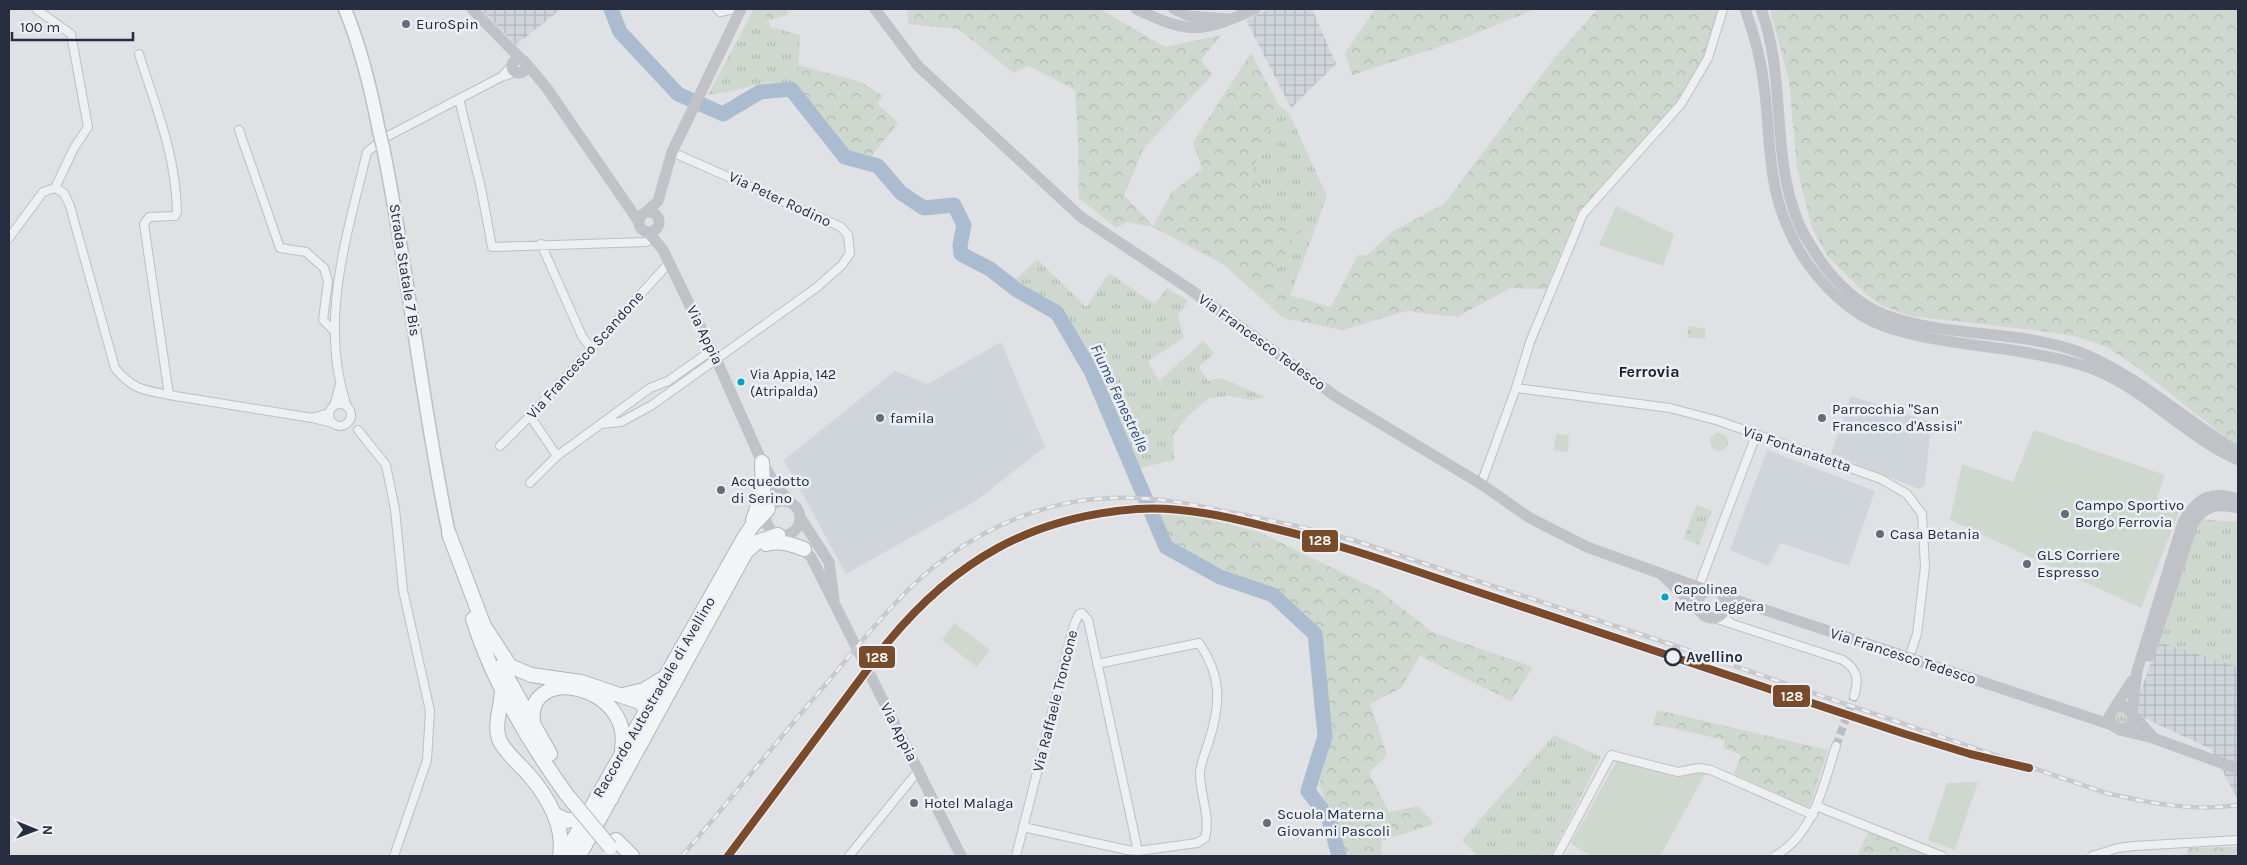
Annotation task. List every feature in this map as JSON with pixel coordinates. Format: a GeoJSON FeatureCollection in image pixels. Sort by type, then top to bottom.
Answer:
{"type":"FeatureCollection","features":[{"type":"Feature","properties":{"kind":"highway"},"geometry":{"type":"LineString","coordinates":[[748,532],[763,491],[762,462]]}},
{"type":"Feature","properties":{"kind":"highway"},"geometry":{"type":"LineString","coordinates":[[748,532],[769,508]]}},
{"type":"Feature","properties":{"kind":"highway","name":"Raccordo Autostradale di Avellino"},"geometry":{"type":"LineString","coordinates":[[564,856],[748,532]]}},
{"type":"Feature","properties":{"kind":"highway"},"geometry":{"type":"LineString","coordinates":[[449,534],[502,689],[570,791],[614,850],[632,856]]}},
{"type":"Feature","properties":{"kind":"highway"},"geometry":{"type":"LineString","coordinates":[[742,562],[746,552],[753,545],[780,535]]}},
{"type":"Feature","properties":{"kind":"highway"},"geometry":{"type":"LineString","coordinates":[[742,562],[753,551],[768,543],[789,544],[804,549]]}},
{"type":"Feature","properties":{"kind":"highway","name":"Raccordo Autostradale di Avellino"},"geometry":{"type":"LineString","coordinates":[[579,856],[742,562]]}},
{"type":"Feature","properties":{"kind":"highway"},"geometry":{"type":"LineString","coordinates":[[480,628],[510,666],[518,671],[539,676],[569,679],[622,695],[640,702],[647,709],[650,720],[616,783],[611,799]]}},
{"type":"Feature","properties":{"kind":"highway"},"geometry":{"type":"LineString","coordinates":[[480,628],[510,685],[527,726]]}},
{"type":"Feature","properties":{"kind":"highway"},"geometry":{"type":"LineString","coordinates":[[622,695],[644,690],[666,677]]}},
{"type":"Feature","properties":{"kind":"highway"},"geometry":{"type":"LineString","coordinates":[[527,726],[533,705],[542,694],[560,688],[574,688],[586,691],[603,701],[619,717],[624,736],[621,756]]}},
{"type":"Feature","properties":{"kind":"highway"},"geometry":{"type":"LineString","coordinates":[[502,689],[498,727],[500,743],[530,777],[554,814],[560,838],[560,856]]}},
{"type":"Feature","properties":{"kind":"highway"},"geometry":{"type":"LineString","coordinates":[[507,750],[503,735],[506,725],[514,722],[527,726]]}},
{"type":"Feature","properties":{"kind":"highway"},"geometry":{"type":"LineString","coordinates":[[554,814],[568,822],[588,814]]}},
{"type":"Feature","properties":{"kind":"main road","name":"Strada Statale 7 Bis"},"geometry":{"type":"LineString","coordinates":[[345,9],[360,50],[382,139],[409,290],[436,470],[449,534]]}},
{"type":"Feature","properties":{"kind":"street"},"geometry":{"type":"LineString","coordinates":[[9,238],[43,192],[55,188],[74,148],[88,127],[71,34],[36,9]]}},
{"type":"Feature","properties":{"kind":"street"},"geometry":{"type":"LineString","coordinates":[[472,9],[506,46],[519,65],[538,76],[631,210],[643,216],[653,212],[655,229]]}},
{"type":"Feature","properties":{"kind":"street"},"geometry":{"type":"LineString","coordinates":[[717,9],[720,12],[734,9]]}},
{"type":"Feature","properties":{"kind":"street"},"geometry":{"type":"LineString","coordinates":[[459,99],[481,188],[492,246],[646,242],[655,229],[658,201],[672,152],[741,9]]}},
{"type":"Feature","properties":{"kind":"street","name":"Via Francesco Tedesco"},"geometry":{"type":"LineString","coordinates":[[875,9],[918,66],[1080,217],[1188,288],[1336,396],[1480,484],[1530,518],[1587,547],[1717,591],[1724,604],[1741,602],[2083,714],[2238,769]]}},
{"type":"Feature","properties":{"kind":"street"},"geometry":{"type":"LineString","coordinates":[[1136,9],[1188,29],[1204,28],[1231,20],[1255,9]]}},
{"type":"Feature","properties":{"kind":"street"},"geometry":{"type":"LineString","coordinates":[[1174,9],[1189,16],[1231,20]]}},
{"type":"Feature","properties":{"kind":"street"},"geometry":{"type":"LineString","coordinates":[[1480,484],[1516,388],[1530,342],[1583,214],[1681,104],[1708,58],[1723,9]]}},
{"type":"Feature","properties":{"kind":"street"},"geometry":{"type":"LineString","coordinates":[[1745,9],[1759,53],[1771,168],[1778,202],[1795,242],[1820,279],[1860,315],[1876,323],[1915,334],[2040,355],[2094,369],[2122,384],[2175,422],[2238,460]]}},
{"type":"Feature","properties":{"kind":"street"},"geometry":{"type":"LineString","coordinates":[[1761,9],[1774,53],[1783,166],[1799,224],[1812,248],[1828,271],[1844,288],[1869,308],[1915,324],[2002,334],[2080,353],[2140,383],[2202,430],[2238,452]]}},
{"type":"Feature","properties":{"kind":"street"},"geometry":{"type":"LineString","coordinates":[[139,54],[171,150],[176,182],[177,212],[175,216],[148,217],[144,224],[169,395]]}},
{"type":"Feature","properties":{"kind":"street"},"geometry":{"type":"LineString","coordinates":[[394,856],[427,760],[430,711],[403,590],[395,509],[386,464],[358,430],[340,384],[334,331],[341,262],[367,152],[382,139],[501,77],[519,65]]}},
{"type":"Feature","properties":{"kind":"street"},"geometry":{"type":"LineString","coordinates":[[239,130],[280,248],[306,252],[324,268],[328,281],[323,320],[334,331]]}},
{"type":"Feature","properties":{"kind":"street","name":"Via Peter Rodino"},"geometry":{"type":"LineString","coordinates":[[672,152],[841,227],[848,235],[850,242],[850,253],[842,265],[816,288],[714,354]]}},
{"type":"Feature","properties":{"kind":"street"},"geometry":{"type":"LineString","coordinates":[[55,188],[64,193],[70,206],[115,368],[126,383],[146,391],[312,418],[358,430]]}},
{"type":"Feature","properties":{"kind":"street"},"geometry":{"type":"LineString","coordinates":[[643,216],[658,201]]}},
{"type":"Feature","properties":{"kind":"street","name":"Via Appia"},"geometry":{"type":"LineString","coordinates":[[643,216],[643,231],[655,229],[762,462],[770,476],[797,508],[800,517],[829,562],[835,608]]}},
{"type":"Feature","properties":{"kind":"street"},"geometry":{"type":"LineString","coordinates":[[541,244],[582,336],[592,348]]}},
{"type":"Feature","properties":{"kind":"street","name":"Via Francesco Scandone"},"geometry":{"type":"LineString","coordinates":[[500,446],[530,416],[669,262]]}},
{"type":"Feature","properties":{"kind":"street"},"geometry":{"type":"LineString","coordinates":[[530,483],[558,456],[650,388],[664,384],[714,354]]}},
{"type":"Feature","properties":{"kind":"street"},"geometry":{"type":"LineString","coordinates":[[601,424],[621,422],[652,405],[672,392],[714,354]]}},
{"type":"Feature","properties":{"kind":"street"},"geometry":{"type":"LineString","coordinates":[[333,423],[332,409],[340,384]]}},
{"type":"Feature","properties":{"kind":"street"},"geometry":{"type":"LineString","coordinates":[[664,384],[672,392]]}},
{"type":"Feature","properties":{"kind":"street","name":"Via Fontanatetta"},"geometry":{"type":"LineString","coordinates":[[1516,388],[1670,408],[1719,421],[1881,479],[1907,494],[1922,514],[1926,567],[1917,634],[1909,657]]}},
{"type":"Feature","properties":{"kind":"street"},"geometry":{"type":"LineString","coordinates":[[312,418],[341,404],[349,410]]}},
{"type":"Feature","properties":{"kind":"street"},"geometry":{"type":"LineString","coordinates":[[342,426],[348,422],[349,410]]}},
{"type":"Feature","properties":{"kind":"street"},"geometry":{"type":"LineString","coordinates":[[530,416],[558,456]]}},
{"type":"Feature","properties":{"kind":"street"},"geometry":{"type":"LineString","coordinates":[[1707,615],[1699,600],[1704,588],[1713,548],[1756,435]]}},
{"type":"Feature","properties":{"kind":"street","name":"Via Appia"},"geometry":{"type":"LineString","coordinates":[[770,476],[769,508],[766,514],[767,525],[804,549],[811,557],[835,608],[919,770],[959,855]]}},
{"type":"Feature","properties":{"kind":"street"},"geometry":{"type":"LineString","coordinates":[[2238,499],[2216,495],[2200,499],[2191,508],[2183,522],[2137,670],[2125,693],[2112,710],[2116,727],[2131,725],[2137,670],[2149,657],[2193,523],[2199,513],[2207,507],[2216,504],[2238,508]]}},
{"type":"Feature","properties":{"kind":"street"},"geometry":{"type":"LineString","coordinates":[[769,508],[781,501],[791,503]]}},
{"type":"Feature","properties":{"kind":"street"},"geometry":{"type":"LineString","coordinates":[[780,535],[792,532],[799,523],[800,517]]}},
{"type":"Feature","properties":{"kind":"street"},"geometry":{"type":"LineString","coordinates":[[1659,572],[1707,615],[1843,660],[1852,666],[1856,672],[1858,684],[1854,696]]}},
{"type":"Feature","properties":{"kind":"street"},"geometry":{"type":"LineString","coordinates":[[1707,615],[1724,604],[1726,619],[1733,625]]}},
{"type":"Feature","properties":{"kind":"street","name":"Via Raffaele Troncone"},"geometry":{"type":"LineString","coordinates":[[1016,856],[1074,625],[1079,614],[1082,613],[1088,620],[1138,851]]}},
{"type":"Feature","properties":{"kind":"street"},"geometry":{"type":"LineString","coordinates":[[1023,828],[1119,849],[1138,851],[1197,843],[1205,838],[1206,813],[1200,771],[1216,714],[1218,679],[1199,643],[1097,664]]}},
{"type":"Feature","properties":{"kind":"street","name":"Via Francesco Tedesco"},"geometry":{"type":"LineString","coordinates":[[2083,714],[2125,706],[2153,738]]}},
{"type":"Feature","properties":{"kind":"street"},"geometry":{"type":"LineString","coordinates":[[1775,856],[1790,848],[1813,815],[1836,746]]}},
{"type":"Feature","properties":{"kind":"street"},"geometry":{"type":"LineString","coordinates":[[1557,856],[1611,755],[1678,772],[1699,768],[1711,770],[1813,815]]}},
{"type":"Feature","properties":{"kind":"street"},"geometry":{"type":"LineString","coordinates":[[848,856],[919,770]]}},
{"type":"Feature","properties":{"kind":"street"},"geometry":{"type":"LineString","coordinates":[[1816,806],[1942,856]]}},
{"type":"Feature","properties":{"kind":"street"},"geometry":{"type":"LineString","coordinates":[[2092,856],[2118,848],[2134,846],[2238,840]]}},
{"type":"Feature","properties":{"kind":"shaded area"},"geometry":{"type":"Polygon","coordinates":[[[481,9],[561,9],[516,45],[481,9]]]}},
{"type":"Feature","properties":{"kind":"shaded area"},"geometry":{"type":"Polygon","coordinates":[[[1269,9],[1312,9],[1336,64],[1291,108],[1246,20],[1269,9]]]}},
{"type":"Feature","properties":{"kind":"shaded area"},"geometry":{"type":"Polygon","coordinates":[[[1001,342],[1045,447],[977,500],[846,574],[784,460],[895,371],[928,384],[1001,342]]]}},
{"type":"Feature","properties":{"kind":"shaded area"},"geometry":{"type":"Polygon","coordinates":[[[1851,396],[1931,422],[1925,485],[1919,489],[1831,454],[1851,396]]]}},
{"type":"Feature","properties":{"kind":"shaded area"},"geometry":{"type":"Polygon","coordinates":[[[1767,450],[1875,491],[1849,566],[1781,543],[1768,566],[1730,550],[1767,450]]]}},
{"type":"Feature","properties":{"kind":"shaded area"},"geometry":{"type":"Polygon","coordinates":[[[2238,522],[2238,800],[2211,749],[2133,713],[2158,642],[2238,522]]]}},
{"type":"Feature","properties":{"kind":"green space"},"geometry":{"type":"Polygon","coordinates":[[[754,9],[763,9],[771,27],[800,35],[798,87],[782,82],[767,82],[729,92],[708,95],[754,9]]]}},
{"type":"Feature","properties":{"kind":"green space"},"geometry":{"type":"Polygon","coordinates":[[[763,9],[788,9],[787,15],[767,21],[763,9]]]}},
{"type":"Feature","properties":{"kind":"green space"},"geometry":{"type":"Polygon","coordinates":[[[907,9],[1100,9],[1165,47],[1221,35],[1201,60],[1212,75],[1144,148],[1124,195],[1153,226],[1171,193],[1202,169],[1193,142],[1251,53],[1279,105],[1249,180],[1265,186],[1254,203],[1298,230],[1273,276],[1291,296],[1331,307],[1358,255],[1366,256],[1393,231],[1444,204],[1556,56],[1598,9],[1719,9],[1703,58],[1674,105],[1577,214],[1546,289],[1511,288],[1457,317],[1407,311],[1342,330],[1283,318],[1223,264],[1153,227],[1127,222],[1116,228],[1079,198],[1075,90],[1029,66],[1014,73],[958,29],[908,24],[907,9]]]}},
{"type":"Feature","properties":{"kind":"green space"},"geometry":{"type":"Polygon","coordinates":[[[1375,9],[1535,9],[1460,40],[1352,75],[1345,53],[1375,9]]]}},
{"type":"Feature","properties":{"kind":"green space"},"geometry":{"type":"Polygon","coordinates":[[[1770,9],[2238,9],[2238,447],[2138,368],[2107,347],[2077,337],[2042,331],[1910,316],[1881,305],[1866,294],[1828,257],[1812,228],[1797,168],[1789,81],[1770,9]]]}},
{"type":"Feature","properties":{"kind":"green space"},"geometry":{"type":"Polygon","coordinates":[[[799,65],[861,82],[883,96],[877,103],[898,123],[869,159],[841,146],[798,87],[799,65]]]}},
{"type":"Feature","properties":{"kind":"green space"},"geometry":{"type":"Polygon","coordinates":[[[1279,105],[1290,115],[1327,196],[1290,296],[1273,276],[1249,180],[1279,105]]]}},
{"type":"Feature","properties":{"kind":"green space"},"geometry":{"type":"Polygon","coordinates":[[[1616,206],[1674,234],[1663,266],[1599,245],[1616,206]]]}},
{"type":"Feature","properties":{"kind":"green space"},"geometry":{"type":"Polygon","coordinates":[[[1037,259],[1086,307],[1109,273],[1155,304],[1167,288],[1188,301],[1178,316],[1184,337],[1148,362],[1159,381],[1203,341],[1214,353],[1199,367],[1208,381],[1221,378],[1265,397],[1252,400],[1227,396],[1208,399],[1189,415],[1173,435],[1174,460],[1132,470],[1123,449],[1118,429],[1091,371],[1058,313],[1011,284],[1037,259]]]}},
{"type":"Feature","properties":{"kind":"green space"},"geometry":{"type":"Polygon","coordinates":[[[1689,326],[1705,329],[1705,339],[1687,337],[1689,326]]]}},
{"type":"Feature","properties":{"kind":"green space","name":"Campo Sportivo Borgo Ferrovia"},"geometry":{"type":"Polygon","coordinates":[[[2034,430],[2165,475],[2157,498],[2181,507],[2141,608],[1950,520],[1962,464],[2013,482],[2034,430]]]}},
{"type":"Feature","properties":{"kind":"green space"},"geometry":{"type":"Polygon","coordinates":[[[1719,433],[1725,436],[1728,442],[1725,448],[1719,451],[1713,448],[1710,442],[1713,436],[1719,433]]]}},
{"type":"Feature","properties":{"kind":"green space"},"geometry":{"type":"Polygon","coordinates":[[[1556,434],[1569,435],[1568,452],[1554,450],[1556,434]]]}},
{"type":"Feature","properties":{"kind":"green space"},"geometry":{"type":"Polygon","coordinates":[[[1697,505],[1712,511],[1699,545],[1683,539],[1697,505]]]}},
{"type":"Feature","properties":{"kind":"green space"},"geometry":{"type":"Polygon","coordinates":[[[1152,511],[1204,517],[1261,533],[1380,591],[1432,632],[1533,667],[1511,701],[1420,656],[1401,688],[1370,704],[1387,755],[1369,773],[1389,812],[1418,806],[1434,824],[1381,841],[1382,856],[1342,856],[1333,822],[1319,785],[1330,737],[1317,635],[1276,596],[1231,578],[1169,545],[1152,511]]]}},
{"type":"Feature","properties":{"kind":"green space"},"geometry":{"type":"Polygon","coordinates":[[[2199,519],[2238,522],[2238,667],[2158,642],[2199,519]]]}},
{"type":"Feature","properties":{"kind":"green space"},"geometry":{"type":"Polygon","coordinates":[[[954,623],[990,650],[977,667],[942,640],[954,623]]]}},
{"type":"Feature","properties":{"kind":"green space"},"geometry":{"type":"Polygon","coordinates":[[[1657,710],[1828,750],[1809,808],[1734,774],[1741,755],[1723,747],[1725,740],[1653,724],[1657,710]]]}},
{"type":"Feature","properties":{"kind":"green space"},"geometry":{"type":"Polygon","coordinates":[[[2122,711],[2128,715],[2127,721],[2123,724],[2118,724],[2115,720],[2117,712],[2122,711]]]}},
{"type":"Feature","properties":{"kind":"green space"},"geometry":{"type":"Polygon","coordinates":[[[1554,735],[1601,757],[1551,856],[1478,856],[1462,840],[1554,735]]]}},
{"type":"Feature","properties":{"kind":"green space"},"geometry":{"type":"Polygon","coordinates":[[[1617,760],[1679,775],[1706,773],[1660,856],[1590,856],[1571,843],[1617,760]]]}},
{"type":"Feature","properties":{"kind":"green space"},"geometry":{"type":"Polygon","coordinates":[[[1978,782],[1955,850],[1928,840],[1947,783],[1978,782]]]}},
{"type":"Feature","properties":{"kind":"green space"},"geometry":{"type":"Polygon","coordinates":[[[1868,832],[1930,856],[1857,856],[1868,832]]]}},
{"type":"Feature","properties":{"kind":"green space"},"geometry":{"type":"Polygon","coordinates":[[[2238,847],[2238,856],[2186,856],[2188,848],[2238,847]]]}},
{"type":"Feature","properties":{"kind":"waterway","name":"Fiume Fenestrelle"},"geometry":{"type":"LineString","coordinates":[[611,9],[620,32],[678,94],[723,114],[760,92],[791,89],[845,157],[878,166],[901,193],[924,208],[954,205],[964,225],[960,245],[961,254],[990,269],[1017,290],[1057,313],[1091,371],[1166,547],[1220,577],[1273,595],[1315,634],[1325,736],[1308,791],[1329,819],[1339,856]]}},
{"type":"Feature","properties":{"kind":"tunnel"},"geometry":{"type":"LineString","coordinates":[[1836,746],[1854,696]]}},
{"type":"Feature","properties":{"kind":"railway"},"geometry":{"type":"LineString","coordinates":[[682,856],[873,628],[923,576],[946,557],[971,541],[1025,515],[1053,506],[1083,500],[1112,498],[1144,498],[1192,504],[1298,526],[1356,541],[1673,645],[2106,793],[2155,803],[2188,807],[2238,805]]}},
{"type":"Feature","properties":{"kind":"transit line","name":"128"},"geometry":{"type":"LineString","coordinates":[[728,856],[888,642],[940,588],[968,566],[998,548],[1029,533],[1062,522],[1098,514],[1137,509],[1171,509],[1205,513],[1323,541],[1905,734],[1970,754],[2029,768]]}},
{"type":"Feature","properties":{"kind":"place","name":"EuroSpin"},"geometry":{"type":"Point","coordinates":[406,24]}},
{"type":"Feature","properties":{"kind":"place","name":"Via Appia, 142 (Atripalda)"},"geometry":{"type":"Point","coordinates":[741,382]}},
{"type":"Feature","properties":{"kind":"place","name":"famila"},"geometry":{"type":"Point","coordinates":[880,418]}},
{"type":"Feature","properties":{"kind":"place","name":"Parrocchia \"San Francesco d'Assisi\""},"geometry":{"type":"Point","coordinates":[1822,418]}},
{"type":"Feature","properties":{"kind":"place","name":"Acquedotto di Serino"},"geometry":{"type":"Point","coordinates":[721,490]}},
{"type":"Feature","properties":{"kind":"place","name":"Campo Sportivo Borgo Ferrovia"},"geometry":{"type":"Point","coordinates":[2065,514]}},
{"type":"Feature","properties":{"kind":"place","name":"Casa Betania"},"geometry":{"type":"Point","coordinates":[1880,534]}},
{"type":"Feature","properties":{"kind":"place","name":"GLS Corriere Espresso"},"geometry":{"type":"Point","coordinates":[2027,564]}},
{"type":"Feature","properties":{"kind":"place","name":"Capolinea Metro Leggera"},"geometry":{"type":"Point","coordinates":[1665,597]}},
{"type":"Feature","properties":{"kind":"place","name":"Avellino"},"geometry":{"type":"Point","coordinates":[1673,657]}},
{"type":"Feature","properties":{"kind":"place","name":"Hotel Malaga"},"geometry":{"type":"Point","coordinates":[914,803]}},
{"type":"Feature","properties":{"kind":"place","name":"Scuola Materna Giovanni Pascoli"},"geometry":{"type":"Point","coordinates":[1267,823]}},
{"type":"Feature","properties":{"kind":"district","name":"Ferrovia"},"geometry":{"type":"Point","coordinates":[1649,371]}}]}
